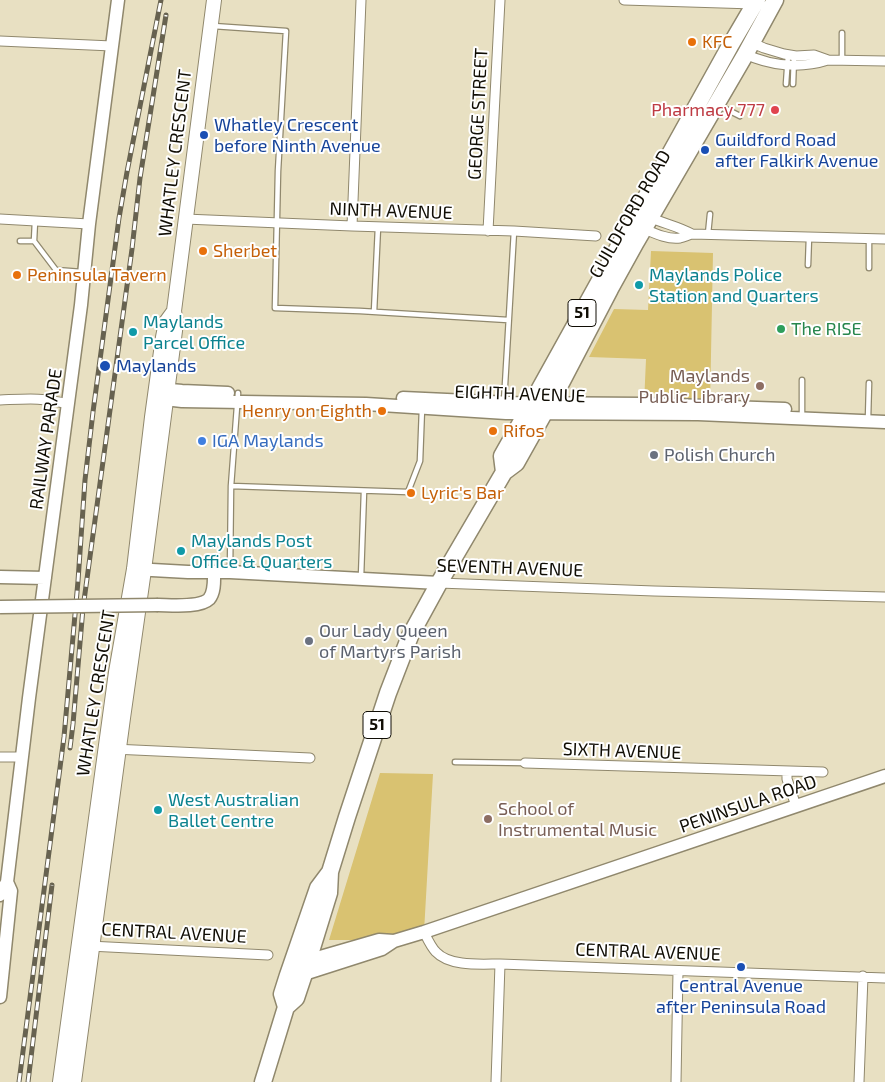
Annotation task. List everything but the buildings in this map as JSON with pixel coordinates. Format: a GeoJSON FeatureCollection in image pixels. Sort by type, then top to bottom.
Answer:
{"type":"FeatureCollection","features":[{"type":"Feature","properties":{"kind":"highway","name":"GUILDFORD ROAD"},"geometry":{"type":"LineString","coordinates":[[640,220],[716,105],[775,0]]}},
{"type":"Feature","properties":{"kind":"highway","name":"GUILDFORD ROAD"},"geometry":{"type":"LineString","coordinates":[[263,1082],[286,1007],[282,994],[301,970],[329,893],[330,872],[388,693],[410,636],[438,583],[504,472],[502,456],[538,408],[610,289],[640,220],[733,40],[756,2]]}},
{"type":"Feature","properties":{"kind":"highway","name":"GUILDFORD ROAD"},"geometry":{"type":"LineString","coordinates":[[301,970],[318,888],[330,872]]}},
{"type":"Feature","properties":{"kind":"main road","name":"WHATLEY CRESCENT"},"geometry":{"type":"LineString","coordinates":[[60,1082],[85,946],[139,569],[161,394],[176,323],[174,311],[214,0]]}},
{"type":"Feature","properties":{"kind":"main road","name":"WHATLEY CRESCENT"},"geometry":{"type":"LineString","coordinates":[[74,1082],[85,946]]}},
{"type":"Feature","properties":{"kind":"street","name":"RAILWAY PARADE"},"geometry":{"type":"LineString","coordinates":[[0,895],[7,882],[21,757],[81,305],[89,224],[118,0]]}},
{"type":"Feature","properties":{"kind":"street"},"geometry":{"type":"LineString","coordinates":[[352,226],[361,0]]}},
{"type":"Feature","properties":{"kind":"street","name":"GEORGE STREET"},"geometry":{"type":"LineString","coordinates":[[488,230],[500,0]]}},
{"type":"Feature","properties":{"kind":"street"},"geometry":{"type":"LineString","coordinates":[[624,0],[756,2]]}},
{"type":"Feature","properties":{"kind":"street"},"geometry":{"type":"LineString","coordinates":[[733,40],[749,48],[764,62],[791,65],[815,64],[828,60],[885,60]]}},
{"type":"Feature","properties":{"kind":"street"},"geometry":{"type":"LineString","coordinates":[[733,40],[749,48],[764,48],[791,55],[814,55],[828,60]]}},
{"type":"Feature","properties":{"kind":"street"},"geometry":{"type":"LineString","coordinates":[[0,41],[112,46]]}},
{"type":"Feature","properties":{"kind":"street"},"geometry":{"type":"LineString","coordinates":[[0,219],[89,224]]}},
{"type":"Feature","properties":{"kind":"street","name":"NINTH AVENUE"},"geometry":{"type":"LineString","coordinates":[[185,219],[514,231],[596,236]]}},
{"type":"Feature","properties":{"kind":"street"},"geometry":{"type":"LineString","coordinates":[[640,220],[673,226],[684,229],[692,234],[885,239]]}},
{"type":"Feature","properties":{"kind":"street","name":"EIGHTH AVENUE"},"geometry":{"type":"LineString","coordinates":[[161,394],[366,404],[504,402],[538,408]]}},
{"type":"Feature","properties":{"kind":"street"},"geometry":{"type":"LineString","coordinates":[[0,400],[40,398],[68,404]]}},
{"type":"Feature","properties":{"kind":"street","name":"EIGHTH AVENUE"},"geometry":{"type":"LineString","coordinates":[[422,402],[506,413],[538,408],[653,404],[868,417],[885,414]]}},
{"type":"Feature","properties":{"kind":"street","name":"EIGHTH AVENUE"},"geometry":{"type":"LineString","coordinates":[[868,417],[885,422]]}},
{"type":"Feature","properties":{"kind":"street","name":"SEVENTH AVENUE"},"geometry":{"type":"LineString","coordinates":[[139,569],[438,583],[885,598]]}},
{"type":"Feature","properties":{"kind":"street"},"geometry":{"type":"LineString","coordinates":[[0,607],[192,604],[209,599],[213,590],[214,572]]}},
{"type":"Feature","properties":{"kind":"street"},"geometry":{"type":"LineString","coordinates":[[0,577],[45,578]]}},
{"type":"Feature","properties":{"kind":"street"},"geometry":{"type":"LineString","coordinates":[[112,749],[310,758]]}},
{"type":"Feature","properties":{"kind":"street"},"geometry":{"type":"LineString","coordinates":[[0,757],[21,757]]}},
{"type":"Feature","properties":{"kind":"street","name":"SIXTH AVENUE"},"geometry":{"type":"LineString","coordinates":[[526,763],[822,772]]}},
{"type":"Feature","properties":{"kind":"street"},"geometry":{"type":"LineString","coordinates":[[787,772],[787,779],[796,806]]}},
{"type":"Feature","properties":{"kind":"street","name":"PENINSULA ROAD"},"geometry":{"type":"LineString","coordinates":[[301,970],[379,940],[394,940],[424,932],[885,776]]}},
{"type":"Feature","properties":{"kind":"street","name":"RAILWAY PARADE"},"geometry":{"type":"LineString","coordinates":[[0,997],[3,943],[11,891],[7,882]]}},
{"type":"Feature","properties":{"kind":"street","name":"CENTRAL AVENUE"},"geometry":{"type":"LineString","coordinates":[[424,932],[436,953],[450,961],[466,964],[885,978]]}},
{"type":"Feature","properties":{"kind":"street","name":"CENTRAL AVENUE"},"geometry":{"type":"LineString","coordinates":[[85,946],[268,955]]}},
{"type":"Feature","properties":{"kind":"street"},"geometry":{"type":"LineString","coordinates":[[496,1082],[500,964]]}},
{"type":"Feature","properties":{"kind":"street"},"geometry":{"type":"LineString","coordinates":[[676,1082],[678,971]]}},
{"type":"Feature","properties":{"kind":"street"},"geometry":{"type":"LineString","coordinates":[[859,1082],[863,976]]}},
{"type":"Feature","properties":{"kind":"lane"},"geometry":{"type":"LineString","coordinates":[[210,26],[286,31],[276,223],[276,308],[508,320]]}},
{"type":"Feature","properties":{"kind":"lane"},"geometry":{"type":"LineString","coordinates":[[842,33],[842,60]]}},
{"type":"Feature","properties":{"kind":"lane"},"geometry":{"type":"LineString","coordinates":[[791,55],[793,84]]}},
{"type":"Feature","properties":{"kind":"lane"},"geometry":{"type":"LineString","coordinates":[[786,84],[791,65]]}},
{"type":"Feature","properties":{"kind":"lane"},"geometry":{"type":"LineString","coordinates":[[716,105],[740,116]]}},
{"type":"Feature","properties":{"kind":"lane"},"geometry":{"type":"LineString","coordinates":[[708,234],[710,214]]}},
{"type":"Feature","properties":{"kind":"lane"},"geometry":{"type":"LineString","coordinates":[[36,221],[34,241],[56,270],[84,272]]}},
{"type":"Feature","properties":{"kind":"lane"},"geometry":{"type":"LineString","coordinates":[[374,312],[378,227]]}},
{"type":"Feature","properties":{"kind":"lane"},"geometry":{"type":"LineString","coordinates":[[504,402],[514,231]]}},
{"type":"Feature","properties":{"kind":"lane"},"geometry":{"type":"LineString","coordinates":[[808,265],[809,237]]}},
{"type":"Feature","properties":{"kind":"lane"},"geometry":{"type":"LineString","coordinates":[[868,268],[869,239]]}},
{"type":"Feature","properties":{"kind":"lane"},"geometry":{"type":"LineString","coordinates":[[20,241],[34,241]]}},
{"type":"Feature","properties":{"kind":"lane"},"geometry":{"type":"LineString","coordinates":[[802,380],[802,414]]}},
{"type":"Feature","properties":{"kind":"lane"},"geometry":{"type":"LineString","coordinates":[[868,417],[869,383]]}},
{"type":"Feature","properties":{"kind":"lane"},"geometry":{"type":"LineString","coordinates":[[230,572],[231,486],[238,397]]}},
{"type":"Feature","properties":{"kind":"lane"},"geometry":{"type":"LineString","coordinates":[[231,486],[408,492],[420,461],[422,402]]}},
{"type":"Feature","properties":{"kind":"lane"},"geometry":{"type":"LineString","coordinates":[[360,579],[364,491]]}},
{"type":"Feature","properties":{"kind":"lane","name":"SIXTH AVENUE"},"geometry":{"type":"LineString","coordinates":[[455,762],[526,763]]}},
{"type":"Feature","properties":{"kind":"shaded area"},"geometry":{"type":"Polygon","coordinates":[[[651,251],[713,253],[710,406],[644,404],[646,359],[589,357],[614,309],[648,310],[651,251]]]}},
{"type":"Feature","properties":{"kind":"shaded area"},"geometry":{"type":"Polygon","coordinates":[[[380,773],[433,774],[424,932],[379,940],[329,940],[380,773]]]}},
{"type":"Feature","properties":{"kind":"railway"},"geometry":{"type":"LineString","coordinates":[[19,1082],[64,737],[85,480],[93,412],[119,218],[161,0]]}},
{"type":"Feature","properties":{"kind":"railway"},"geometry":{"type":"LineString","coordinates":[[70,748],[83,608],[140,178],[166,15]]}},
{"type":"Feature","properties":{"kind":"railway"},"geometry":{"type":"LineString","coordinates":[[28,1082],[52,885]]}},
{"type":"Feature","properties":{"kind":"place","name":"KFC"},"geometry":{"type":"Point","coordinates":[692,42]}},
{"type":"Feature","properties":{"kind":"place","name":"Pharmacy 777"},"geometry":{"type":"Point","coordinates":[775,110]}},
{"type":"Feature","properties":{"kind":"place","name":"Whatley Crescent before Ninth Avenue"},"geometry":{"type":"Point","coordinates":[204,135]}},
{"type":"Feature","properties":{"kind":"place","name":"Guildford Road after Falkirk Avenue"},"geometry":{"type":"Point","coordinates":[705,150]}},
{"type":"Feature","properties":{"kind":"place","name":"Sherbet"},"geometry":{"type":"Point","coordinates":[203,251]}},
{"type":"Feature","properties":{"kind":"place","name":"Peninsula Tavern"},"geometry":{"type":"Point","coordinates":[17,275]}},
{"type":"Feature","properties":{"kind":"place","name":"Maylands Police Station and Quarters"},"geometry":{"type":"Point","coordinates":[639,285]}},
{"type":"Feature","properties":{"kind":"place","name":"The RISE"},"geometry":{"type":"Point","coordinates":[781,329]}},
{"type":"Feature","properties":{"kind":"place","name":"Maylands Parcel Office"},"geometry":{"type":"Point","coordinates":[133,332]}},
{"type":"Feature","properties":{"kind":"place","name":"Maylands"},"geometry":{"type":"Point","coordinates":[105,366]}},
{"type":"Feature","properties":{"kind":"place","name":"Maylands Public Library"},"geometry":{"type":"Point","coordinates":[760,386]}},
{"type":"Feature","properties":{"kind":"place","name":"Henry on Eighth"},"geometry":{"type":"Point","coordinates":[382,411]}},
{"type":"Feature","properties":{"kind":"place","name":"Rifos"},"geometry":{"type":"Point","coordinates":[493,431]}},
{"type":"Feature","properties":{"kind":"place","name":"IGA Maylands"},"geometry":{"type":"Point","coordinates":[202,441]}},
{"type":"Feature","properties":{"kind":"place","name":"Polish Church"},"geometry":{"type":"Point","coordinates":[654,455]}},
{"type":"Feature","properties":{"kind":"place","name":"Lyric's Bar"},"geometry":{"type":"Point","coordinates":[411,493]}},
{"type":"Feature","properties":{"kind":"place","name":"Maylands Post Office & Quarters"},"geometry":{"type":"Point","coordinates":[181,551]}},
{"type":"Feature","properties":{"kind":"place","name":"Our Lady Queen of Martyrs Parish"},"geometry":{"type":"Point","coordinates":[309,641]}},
{"type":"Feature","properties":{"kind":"place","name":"West Australian Ballet Centre"},"geometry":{"type":"Point","coordinates":[158,810]}},
{"type":"Feature","properties":{"kind":"place","name":"School of Instrumental Music"},"geometry":{"type":"Point","coordinates":[488,819]}},
{"type":"Feature","properties":{"kind":"place","name":"Central Avenue after Peninsula Road"},"geometry":{"type":"Point","coordinates":[741,967]}}]}
